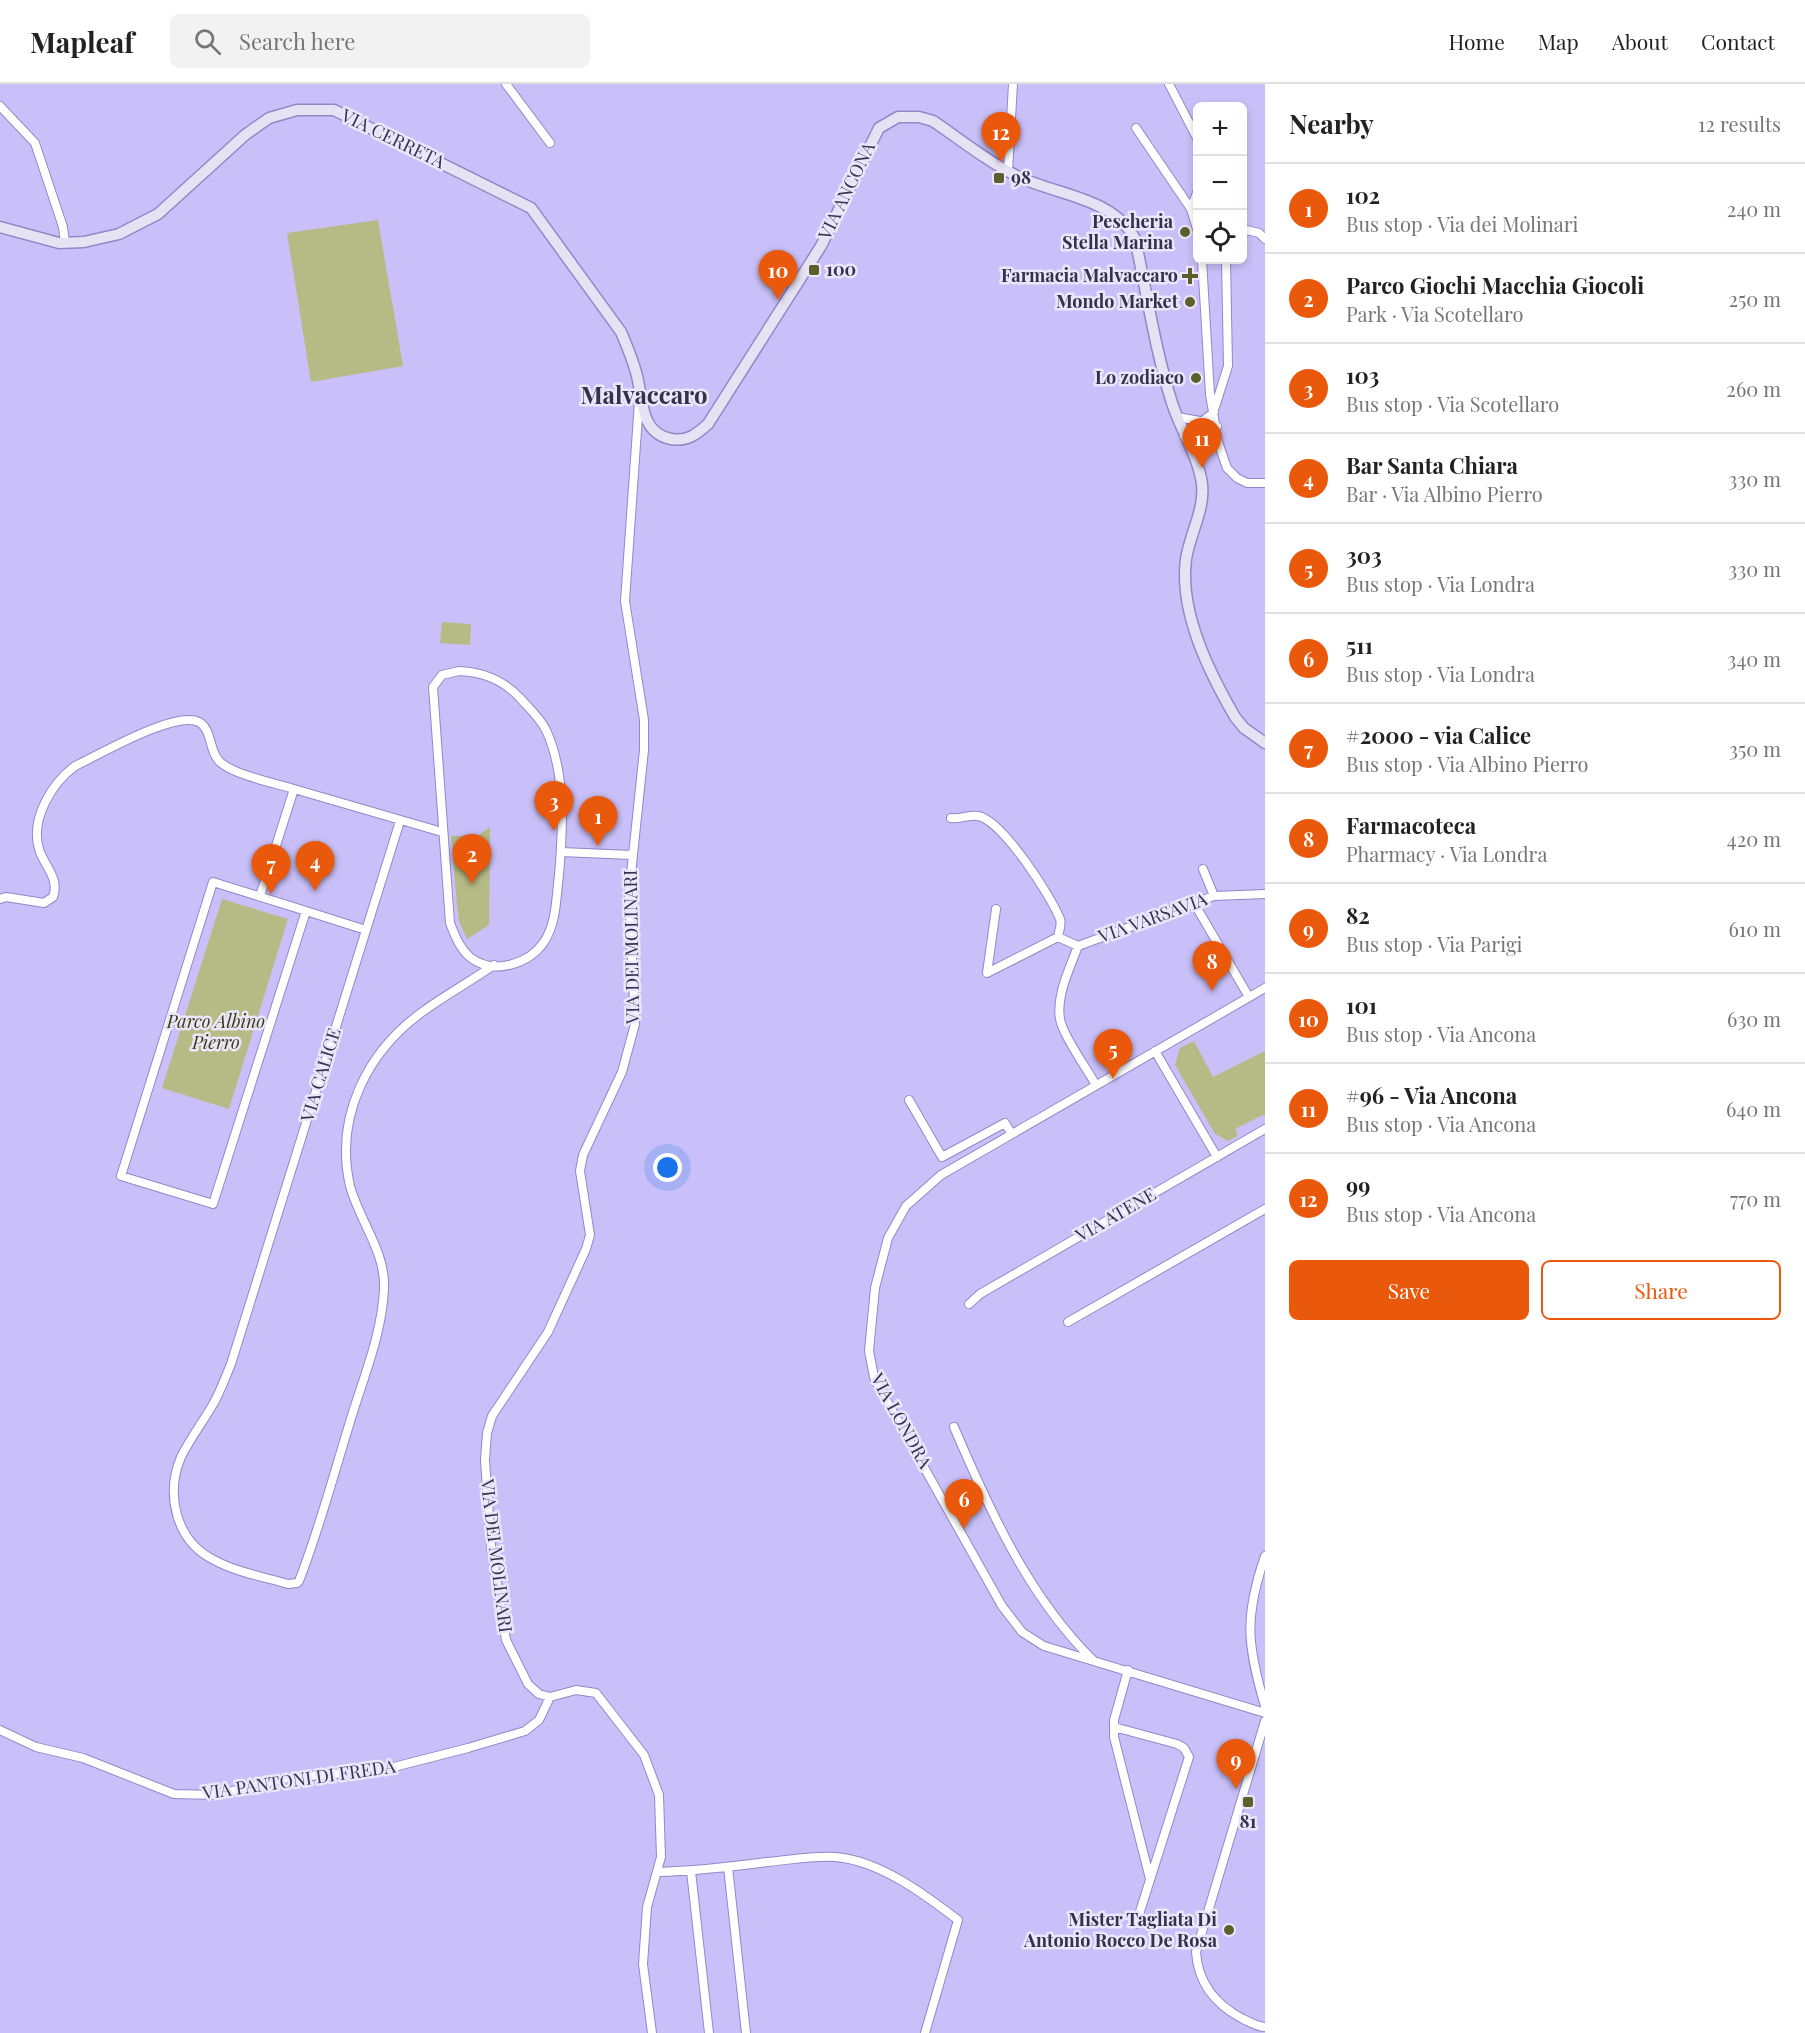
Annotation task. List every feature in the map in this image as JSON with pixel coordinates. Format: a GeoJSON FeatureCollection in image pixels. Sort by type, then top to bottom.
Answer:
{"type":"FeatureCollection","features":[{"type":"Feature","properties":{"kind":"street"},"geometry":{"type":"LineString","coordinates":[[506,84],[550,143]]}},
{"type":"Feature","properties":{"kind":"street"},"geometry":{"type":"LineString","coordinates":[[1008,171],[1013,84]]}},
{"type":"Feature","properties":{"kind":"street"},"geometry":{"type":"LineString","coordinates":[[1169,84],[1193,132]]}},
{"type":"Feature","properties":{"kind":"street"},"geometry":{"type":"LineString","coordinates":[[0,106],[35,143],[63,227],[64,243]]}},
{"type":"Feature","properties":{"kind":"street","name":"VIA CERRETA"},"geometry":{"type":"LineString","coordinates":[[0,227],[64,243],[106,238],[145,222],[245,135],[269,118],[297,110],[334,110],[531,208],[540,217],[621,332],[638,379],[639,400]]}},
{"type":"Feature","properties":{"kind":"street","name":"VIA ANCONA"},"geometry":{"type":"LineString","coordinates":[[639,400],[651,429],[660,437],[678,440],[689,438],[708,424],[821,246],[873,138],[886,122],[908,117],[933,121],[1008,171],[1111,212],[1128,226],[1135,239],[1177,417]]}},
{"type":"Feature","properties":{"kind":"street"},"geometry":{"type":"LineString","coordinates":[[1136,128],[1191,209],[1193,217]]}},
{"type":"Feature","properties":{"kind":"street"},"geometry":{"type":"LineString","coordinates":[[1191,209],[1193,203]]}},
{"type":"Feature","properties":{"kind":"street"},"geometry":{"type":"LineString","coordinates":[[1247,230],[1259,234],[1265,239]]}},
{"type":"Feature","properties":{"kind":"street"},"geometry":{"type":"LineString","coordinates":[[1202,264],[1210,394],[1218,442],[1227,468],[1237,478],[1247,483],[1265,483]]}},
{"type":"Feature","properties":{"kind":"street"},"geometry":{"type":"LineString","coordinates":[[1190,440],[1200,421],[1214,412],[1227,372],[1226,264]]}},
{"type":"Feature","properties":{"kind":"street"},"geometry":{"type":"LineString","coordinates":[[1210,370],[1227,372]]}},
{"type":"Feature","properties":{"kind":"street","name":"VIA DEI MOLINARI"},"geometry":{"type":"LineString","coordinates":[[550,1697],[538,1694],[528,1684],[506,1640],[491,1546],[485,1460],[487,1434],[498,1404],[548,1332],[586,1249],[590,1234],[580,1171],[583,1155],[622,1072],[635,1024],[629,918],[632,855],[645,750],[644,720],[625,601],[639,400]]}},
{"type":"Feature","properties":{"kind":"street"},"geometry":{"type":"LineString","coordinates":[[1177,417],[1200,421]]}},
{"type":"Feature","properties":{"kind":"street"},"geometry":{"type":"LineString","coordinates":[[1177,417],[1190,440],[1202,485],[1200,511],[1186,557],[1186,595],[1191,617],[1235,717],[1244,728],[1265,743]]}},
{"type":"Feature","properties":{"kind":"street"},"geometry":{"type":"LineString","coordinates":[[1190,440],[1217,426]]}},
{"type":"Feature","properties":{"kind":"street"},"geometry":{"type":"LineString","coordinates":[[1190,440],[1218,442]]}},
{"type":"Feature","properties":{"kind":"street"},"geometry":{"type":"LineString","coordinates":[[459,671],[478,671],[513,691],[545,728],[554,752],[559,780],[561,852],[555,913],[544,942],[525,960],[514,964],[494,965],[473,959],[459,945],[450,923],[433,687],[442,675],[459,671]]}},
{"type":"Feature","properties":{"kind":"street"},"geometry":{"type":"LineString","coordinates":[[0,899],[6,897],[44,903],[53,897],[54,878],[41,855],[37,837],[46,801],[63,775],[75,766],[164,725],[187,719],[204,725],[213,753],[226,766],[294,789],[442,832]]}},
{"type":"Feature","properties":{"kind":"street"},"geometry":{"type":"LineString","coordinates":[[260,896],[294,789]]}},
{"type":"Feature","properties":{"kind":"street"},"geometry":{"type":"LineString","coordinates":[[951,819],[978,816],[989,822],[1028,861],[1041,880],[1061,921],[1058,937]]}},
{"type":"Feature","properties":{"kind":"street","name":"VIA CALICE"},"geometry":{"type":"LineString","coordinates":[[400,821],[222,1386],[180,1460],[173,1492],[175,1509],[187,1538],[205,1555],[227,1566],[293,1585],[300,1581],[371,1353],[384,1287],[376,1247],[351,1187],[346,1134],[351,1106],[362,1079],[386,1044],[424,1010],[494,965]]}},
{"type":"Feature","properties":{"kind":"street"},"geometry":{"type":"LineString","coordinates":[[561,852],[632,855]]}},
{"type":"Feature","properties":{"kind":"street"},"geometry":{"type":"LineString","coordinates":[[1203,869],[1214,896]]}},
{"type":"Feature","properties":{"kind":"street"},"geometry":{"type":"LineString","coordinates":[[306,910],[213,1204],[121,1176],[213,882],[306,910],[366,930]]}},
{"type":"Feature","properties":{"kind":"street","name":"VIA VARSAVIA"},"geometry":{"type":"LineString","coordinates":[[1078,946],[1214,896],[1265,894]]}},
{"type":"Feature","properties":{"kind":"street"},"geometry":{"type":"LineString","coordinates":[[1194,903],[1249,997]]}},
{"type":"Feature","properties":{"kind":"street"},"geometry":{"type":"LineString","coordinates":[[996,909],[987,973],[1058,937]]}},
{"type":"Feature","properties":{"kind":"street"},"geometry":{"type":"LineString","coordinates":[[1058,937],[1078,946],[1060,1003],[1061,1023],[1096,1084]]}},
{"type":"Feature","properties":{"kind":"street","name":"VIA LONDRA"},"geometry":{"type":"LineString","coordinates":[[1263,990],[941,1175],[906,1206],[897,1220],[882,1257],[871,1318],[870,1362],[880,1389],[1012,1621],[1022,1632],[1044,1646],[1265,1713]]}},
{"type":"Feature","properties":{"kind":"street"},"geometry":{"type":"LineString","coordinates":[[1155,1051],[1217,1156]]}},
{"type":"Feature","properties":{"kind":"street"},"geometry":{"type":"LineString","coordinates":[[909,1100],[942,1157],[1005,1124],[1011,1133]]}},
{"type":"Feature","properties":{"kind":"street","name":"VIA ATENE"},"geometry":{"type":"LineString","coordinates":[[969,1304],[980,1294],[1265,1129]]}},
{"type":"Feature","properties":{"kind":"street"},"geometry":{"type":"LineString","coordinates":[[1068,1322],[1265,1209]]}},
{"type":"Feature","properties":{"kind":"street"},"geometry":{"type":"LineString","coordinates":[[954,1427],[974,1473],[1028,1575],[1069,1636],[1095,1662]]}},
{"type":"Feature","properties":{"kind":"street"},"geometry":{"type":"LineString","coordinates":[[1265,1556],[1249,1621],[1254,1666],[1265,1706]]}},
{"type":"Feature","properties":{"kind":"street"},"geometry":{"type":"LineString","coordinates":[[1128,1670],[1114,1727],[1150,1881]]}},
{"type":"Feature","properties":{"kind":"street"},"geometry":{"type":"LineString","coordinates":[[550,1697],[576,1690],[596,1693],[644,1755],[659,1795],[661,1857],[647,1907],[644,1964],[652,2033]]}},
{"type":"Feature","properties":{"kind":"street","name":"VIA PANTONI DI FREDA"},"geometry":{"type":"LineString","coordinates":[[0,1730],[36,1747],[83,1758],[174,1794],[216,1795],[287,1778],[382,1770],[479,1745],[525,1731],[539,1720],[550,1697]]}},
{"type":"Feature","properties":{"kind":"street"},"geometry":{"type":"LineString","coordinates":[[1265,1721],[1196,1952],[1197,1969],[1206,1988],[1234,2014],[1265,2027]]}},
{"type":"Feature","properties":{"kind":"street"},"geometry":{"type":"LineString","coordinates":[[1114,1727],[1177,1744],[1184,1748],[1189,1757],[1136,1924]]}},
{"type":"Feature","properties":{"kind":"street"},"geometry":{"type":"LineString","coordinates":[[657,1872],[691,1871],[816,1856],[838,1857],[888,1875],[927,1896],[958,1920],[925,2033]]}},
{"type":"Feature","properties":{"kind":"street"},"geometry":{"type":"LineString","coordinates":[[728,1867],[746,2033]]}},
{"type":"Feature","properties":{"kind":"street"},"geometry":{"type":"LineString","coordinates":[[691,1871],[709,2033]]}},
{"type":"Feature","properties":{"kind":"green space"},"geometry":{"type":"Polygon","coordinates":[[[378,220],[403,366],[311,382],[287,233],[378,220]]]}},
{"type":"Feature","properties":{"kind":"green space"},"geometry":{"type":"Polygon","coordinates":[[[442,622],[471,624],[470,645],[440,643],[442,622]]]}},
{"type":"Feature","properties":{"kind":"green space"},"geometry":{"type":"Polygon","coordinates":[[[490,827],[489,925],[467,939],[459,921],[451,836],[477,836],[490,827]]]}},
{"type":"Feature","properties":{"kind":"green space","name":"Parco Albino Pierro"},"geometry":{"type":"Polygon","coordinates":[[[222,899],[288,919],[229,1109],[162,1088],[222,899]]]}},
{"type":"Feature","properties":{"kind":"green space"},"geometry":{"type":"Polygon","coordinates":[[[1194,1041],[1213,1077],[1265,1051],[1265,1114],[1235,1129],[1238,1136],[1228,1141],[1215,1134],[1175,1065],[1180,1048],[1194,1041]]]}},
{"type":"Feature","properties":{"kind":"place","name":"99"},"geometry":{"type":"Point","coordinates":[1001,162]}},
{"type":"Feature","properties":{"kind":"place","name":"98"},"geometry":{"type":"Point","coordinates":[999,178]}},
{"type":"Feature","properties":{"kind":"place","name":"Pescheria Stella Marina"},"geometry":{"type":"Point","coordinates":[1185,232]}},
{"type":"Feature","properties":{"kind":"place","name":"100"},"geometry":{"type":"Point","coordinates":[814,270]}},
{"type":"Feature","properties":{"kind":"place","name":"Farmacia Malvaccaro"},"geometry":{"type":"Point","coordinates":[1190,276]}},
{"type":"Feature","properties":{"kind":"place","name":"101"},"geometry":{"type":"Point","coordinates":[778,300]}},
{"type":"Feature","properties":{"kind":"place","name":"Mondo Market"},"geometry":{"type":"Point","coordinates":[1190,302]}},
{"type":"Feature","properties":{"kind":"place","name":"Lo zodiaco"},"geometry":{"type":"Point","coordinates":[1196,378]}},
{"type":"Feature","properties":{"kind":"place","name":"#96 - Via Ancona"},"geometry":{"type":"Point","coordinates":[1202,468]}},
{"type":"Feature","properties":{"kind":"place","name":"103"},"geometry":{"type":"Point","coordinates":[554,831]}},
{"type":"Feature","properties":{"kind":"place","name":"102"},"geometry":{"type":"Point","coordinates":[598,846]}},
{"type":"Feature","properties":{"kind":"place","name":"Parco Giochi Macchia Giocoli"},"geometry":{"type":"Point","coordinates":[472,884]}},
{"type":"Feature","properties":{"kind":"place","name":"Bar Santa Chiara"},"geometry":{"type":"Point","coordinates":[315,891]}},
{"type":"Feature","properties":{"kind":"place","name":"#2000 - via Calice"},"geometry":{"type":"Point","coordinates":[271,894]}},
{"type":"Feature","properties":{"kind":"place","name":"Farmacoteca"},"geometry":{"type":"Point","coordinates":[1212,991]}},
{"type":"Feature","properties":{"kind":"place","name":"303"},"geometry":{"type":"Point","coordinates":[1113,1079]}},
{"type":"Feature","properties":{"kind":"place","name":"511"},"geometry":{"type":"Point","coordinates":[964,1529]}},
{"type":"Feature","properties":{"kind":"place","name":"82"},"geometry":{"type":"Point","coordinates":[1236,1789]}},
{"type":"Feature","properties":{"kind":"place","name":"81"},"geometry":{"type":"Point","coordinates":[1248,1802]}},
{"type":"Feature","properties":{"kind":"place","name":"Mister Tagliata Di Antonio Rocco De Rosa"},"geometry":{"type":"Point","coordinates":[1229,1930]}},
{"type":"Feature","properties":{"kind":"district","name":"Malvaccaro"},"geometry":{"type":"Point","coordinates":[644,396]}}]}
